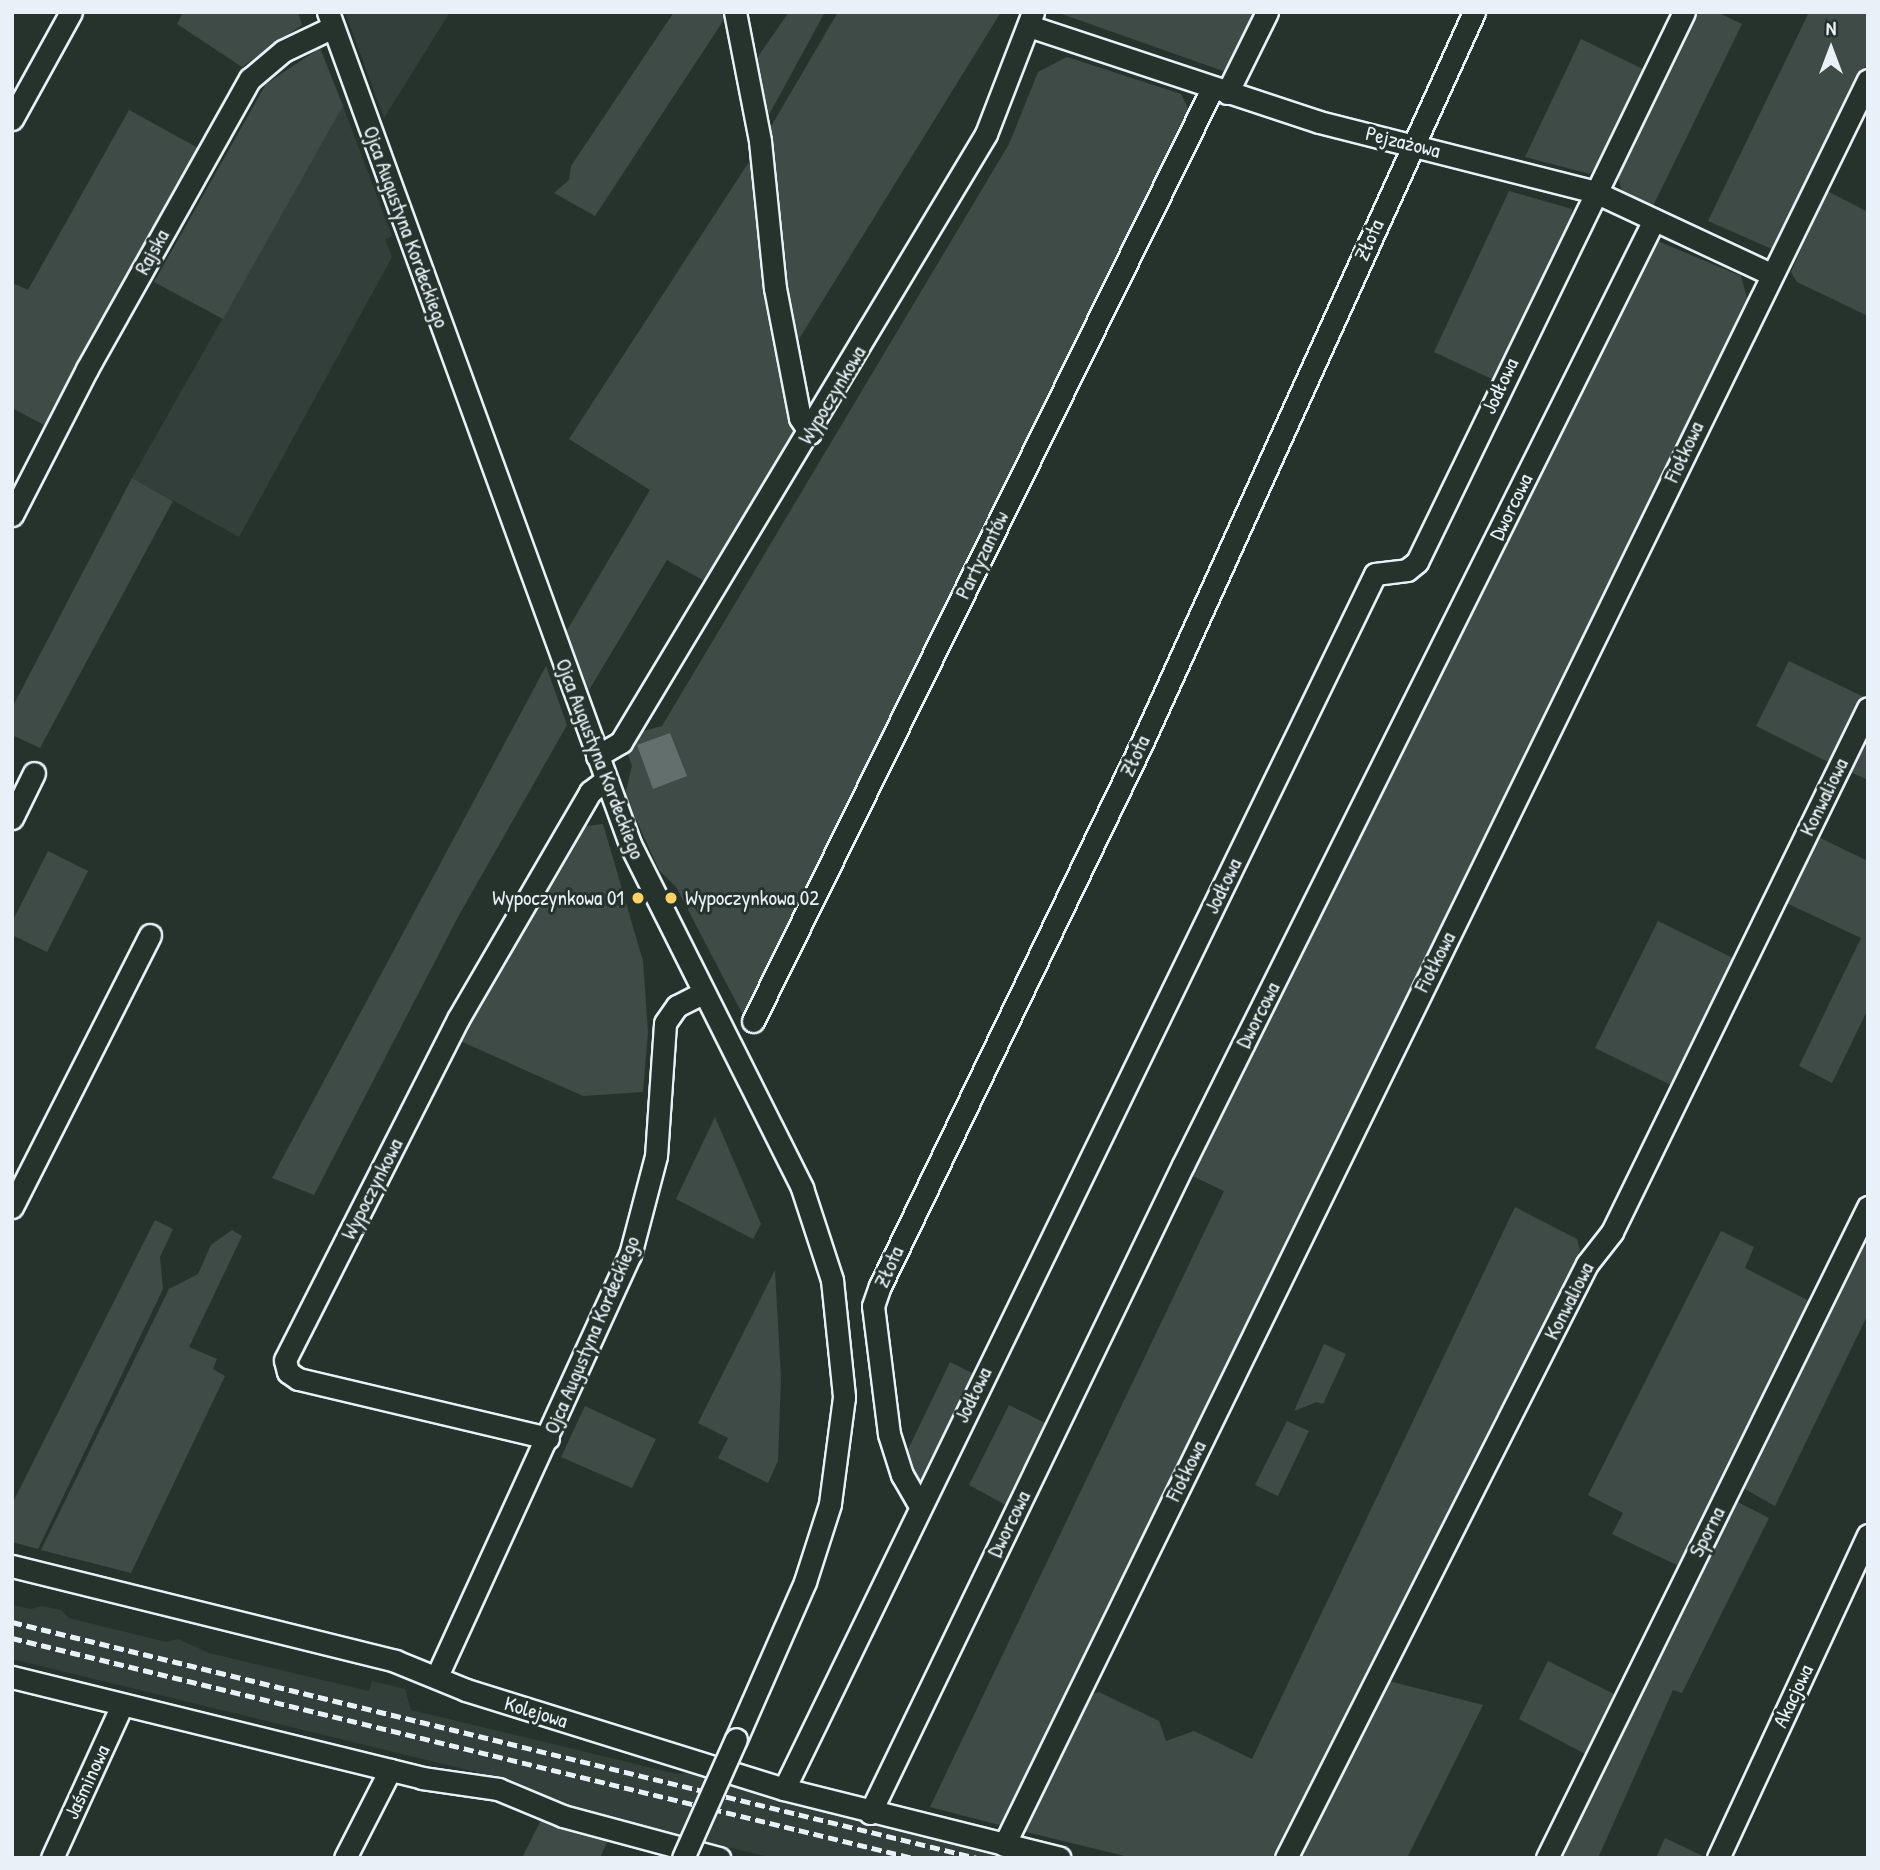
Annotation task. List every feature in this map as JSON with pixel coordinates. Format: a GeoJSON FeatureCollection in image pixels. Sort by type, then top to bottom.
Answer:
{"type":"FeatureCollection","features":[{"type":"Feature","properties":{"kind":"street"},"geometry":{"type":"LineString","coordinates":[[12,119],[71,12]]}},
{"type":"Feature","properties":{"kind":"street"},"geometry":{"type":"LineString","coordinates":[[735,12],[760,141],[775,288],[800,418],[810,433]]}},
{"type":"Feature","properties":{"kind":"street","name":"Partyzantów"},"geometry":{"type":"LineString","coordinates":[[753,1021],[1219,91],[1267,12]]}},
{"type":"Feature","properties":{"kind":"street","name":"Złota"},"geometry":{"type":"LineString","coordinates":[[920,1506],[902,1475],[889,1434],[873,1307],[880,1286],[1142,743],[1474,12]]}},
{"type":"Feature","properties":{"kind":"street","name":"Jodłowa"},"geometry":{"type":"LineString","coordinates":[[784,1789],[1375,574],[1407,569],[1417,562],[1684,12]]}},
{"type":"Feature","properties":{"kind":"street","name":"Wypoczynkowa"},"geometry":{"type":"LineString","coordinates":[[597,756],[621,743],[810,433],[986,134],[1031,19]]}},
{"type":"Feature","properties":{"kind":"street","name":"Pejzażowa"},"geometry":{"type":"LineString","coordinates":[[1031,19],[1219,91],[1595,192],[1770,274]]}},
{"type":"Feature","properties":{"kind":"street","name":"Rajska"},"geometry":{"type":"LineString","coordinates":[[12,515],[87,369],[250,79],[283,51],[331,20]]}},
{"type":"Feature","properties":{"kind":"street","name":"Ojca Augustyna Kordeckiego"},"geometry":{"type":"LineString","coordinates":[[331,20],[630,844],[703,993],[668,1014],[662,1112],[647,1200],[602,1323],[437,1675]]}},
{"type":"Feature","properties":{"kind":"street","name":"Fiołkowa"},"geometry":{"type":"LineString","coordinates":[[1004,1844],[1770,274],[1868,80]]}},
{"type":"Feature","properties":{"kind":"street","name":"Dworcowa"},"geometry":{"type":"LineString","coordinates":[[870,1813],[1177,1177],[1654,220]]}},
{"type":"Feature","properties":{"kind":"street","name":"Konwaliowa"},"geometry":{"type":"LineString","coordinates":[[1286,1858],[1587,1264],[1612,1232],[1868,708]]}},
{"type":"Feature","properties":{"kind":"street"},"geometry":{"type":"LineString","coordinates":[[12,818],[34,773]]}},
{"type":"Feature","properties":{"kind":"street","name":"Wypoczynkowa"},"geometry":{"type":"LineString","coordinates":[[548,1438],[298,1379],[288,1372],[285,1360],[458,1019],[590,792],[606,780]]}},
{"type":"Feature","properties":{"kind":"street"},"geometry":{"type":"LineString","coordinates":[[12,1207],[150,935]]}},
{"type":"Feature","properties":{"kind":"street"},"geometry":{"type":"LineString","coordinates":[[683,1858],[805,1582],[826,1522],[842,1428],[843,1365],[832,1280],[812,1212],[703,993]]}},
{"type":"Feature","properties":{"kind":"street","name":"Sporna"},"geometry":{"type":"LineString","coordinates":[[1547,1858],[1868,1207]]}},
{"type":"Feature","properties":{"kind":"street","name":"Akacjowa"},"geometry":{"type":"LineString","coordinates":[[1718,1858],[1868,1535]]}},
{"type":"Feature","properties":{"kind":"street","name":"Kolejowa"},"geometry":{"type":"LineString","coordinates":[[12,1566],[382,1658],[437,1675],[466,1690],[784,1789],[870,1813],[1060,1858]]}},
{"type":"Feature","properties":{"kind":"street"},"geometry":{"type":"LineString","coordinates":[[12,1677],[122,1705],[235,1728],[390,1770],[498,1789],[563,1816],[719,1858]]}},
{"type":"Feature","properties":{"kind":"street","name":"Jaśminowa"},"geometry":{"type":"LineString","coordinates":[[52,1858],[122,1705]]}},
{"type":"Feature","properties":{"kind":"street"},"geometry":{"type":"LineString","coordinates":[[345,1858],[390,1770]]}},
{"type":"Feature","properties":{"kind":"shaded area"},"geometry":{"type":"Polygon","coordinates":[[[183,12],[298,12],[302,25],[242,67],[177,24],[183,12]]]}},
{"type":"Feature","properties":{"kind":"shaded area"},"geometry":{"type":"Polygon","coordinates":[[[345,12],[450,12],[384,118],[345,12]]]}},
{"type":"Feature","properties":{"kind":"shaded area"},"geometry":{"type":"Polygon","coordinates":[[[674,12],[729,12],[595,216],[554,193],[569,180],[571,166],[674,12]]]}},
{"type":"Feature","properties":{"kind":"shaded area"},"geometry":{"type":"Polygon","coordinates":[[[789,12],[825,12],[765,122],[752,65],[789,12]]]}},
{"type":"Feature","properties":{"kind":"shaded area"},"geometry":{"type":"Polygon","coordinates":[[[838,12],[1001,12],[791,352],[763,140],[838,12]]]}},
{"type":"Feature","properties":{"kind":"shaded area"},"geometry":{"type":"Polygon","coordinates":[[[1056,12],[1258,12],[1226,72],[1056,12]]]}},
{"type":"Feature","properties":{"kind":"shaded area"},"geometry":{"type":"Polygon","coordinates":[[[1695,12],[1717,12],[1742,24],[1653,206],[1622,192],[1617,173],[1695,12]]]}},
{"type":"Feature","properties":{"kind":"shaded area"},"geometry":{"type":"Polygon","coordinates":[[[1809,12],[1868,12],[1868,61],[1774,250],[1708,221],[1809,12]]]}},
{"type":"Feature","properties":{"kind":"shaded area"},"geometry":{"type":"Polygon","coordinates":[[[1581,39],[1645,70],[1600,162],[1590,174],[1525,157],[1581,39]]]}},
{"type":"Feature","properties":{"kind":"shaded area"},"geometry":{"type":"Polygon","coordinates":[[[320,48],[343,106],[223,319],[154,282],[266,84],[320,48]]]}},
{"type":"Feature","properties":{"kind":"shaded area"},"geometry":{"type":"Polygon","coordinates":[[[1067,57],[1181,94],[1189,110],[744,1017],[676,887],[659,870],[625,795],[632,766],[626,749],[633,734],[662,726],[1009,144],[1038,72],[1067,57]]]}},
{"type":"Feature","properties":{"kind":"shaded area"},"geometry":{"type":"Polygon","coordinates":[[[343,106],[392,236],[385,239],[392,257],[239,537],[132,478],[343,106]]]}},
{"type":"Feature","properties":{"kind":"shaded area"},"geometry":{"type":"Polygon","coordinates":[[[129,110],[198,148],[44,425],[12,408],[12,283],[28,290],[129,110]]]}},
{"type":"Feature","properties":{"kind":"shaded area"},"geometry":{"type":"Polygon","coordinates":[[[756,151],[770,288],[795,432],[706,582],[667,560],[589,690],[566,632],[650,490],[569,439],[756,151]]]}},
{"type":"Feature","properties":{"kind":"shaded area"},"geometry":{"type":"Polygon","coordinates":[[[1509,191],[1572,209],[1571,222],[1496,381],[1434,352],[1509,191]]]}},
{"type":"Feature","properties":{"kind":"shaded area"},"geometry":{"type":"Polygon","coordinates":[[[1827,191],[1868,212],[1868,316],[1797,282],[1791,272],[1827,191]]]}},
{"type":"Feature","properties":{"kind":"shaded area"},"geometry":{"type":"Polygon","coordinates":[[[1653,239],[1741,276],[1748,302],[1003,1826],[930,1807],[1224,1191],[1184,1172],[1653,239]]]}},
{"type":"Feature","properties":{"kind":"shaded area"},"geometry":{"type":"Polygon","coordinates":[[[132,478],[173,501],[40,748],[12,735],[12,708],[132,478]]]}},
{"type":"Feature","properties":{"kind":"shaded area"},"geometry":{"type":"Polygon","coordinates":[[[1789,661],[1866,698],[1832,764],[1756,726],[1789,661]]]}},
{"type":"Feature","properties":{"kind":"shaded area"},"geometry":{"type":"Polygon","coordinates":[[[546,666],[567,725],[458,917],[314,1195],[272,1178],[546,666]]]}},
{"type":"Feature","properties":{"kind":"shaded area"},"geometry":{"type":"Polygon","coordinates":[[[1868,724],[1868,780],[1846,770],[1868,724]]]}},
{"type":"Feature","properties":{"kind":"shaded area"},"geometry":{"type":"Polygon","coordinates":[[[670,733],[687,776],[653,789],[637,745],[670,733]]]}},
{"type":"Feature","properties":{"kind":"shaded area"},"geometry":{"type":"Polygon","coordinates":[[[603,824],[643,961],[648,1032],[643,1092],[583,1096],[458,1040],[585,826],[603,824]]]}},
{"type":"Feature","properties":{"kind":"shaded area"},"geometry":{"type":"Polygon","coordinates":[[[1814,835],[1868,861],[1868,1009],[1832,1083],[1799,1066],[1861,938],[1782,901],[1814,835]]]}},
{"type":"Feature","properties":{"kind":"shaded area"},"geometry":{"type":"Polygon","coordinates":[[[48,851],[88,871],[47,952],[12,935],[12,922],[48,851]]]}},
{"type":"Feature","properties":{"kind":"shaded area"},"geometry":{"type":"Polygon","coordinates":[[[1658,921],[1737,960],[1675,1087],[1595,1048],[1658,921]]]}},
{"type":"Feature","properties":{"kind":"shaded area"},"geometry":{"type":"Polygon","coordinates":[[[715,1117],[761,1224],[753,1239],[676,1199],[715,1117]]]}},
{"type":"Feature","properties":{"kind":"shaded area"},"geometry":{"type":"Polygon","coordinates":[[[1515,1207],[1577,1239],[1580,1250],[1272,1858],[1133,1858],[1022,1831],[1088,1695],[1099,1692],[1159,1721],[1166,1741],[1194,1731],[1252,1759],[1515,1207]]]}},
{"type":"Feature","properties":{"kind":"shaded area"},"geometry":{"type":"Polygon","coordinates":[[[1868,1214],[1868,1314],[1775,1506],[1736,1484],[1868,1214]]]}},
{"type":"Feature","properties":{"kind":"shaded area"},"geometry":{"type":"Polygon","coordinates":[[[155,1220],[173,1229],[160,1257],[163,1289],[38,1549],[12,1542],[12,1504],[155,1220]]]}},
{"type":"Feature","properties":{"kind":"shaded area"},"geometry":{"type":"Polygon","coordinates":[[[232,1230],[242,1236],[189,1347],[217,1359],[213,1369],[225,1376],[131,1573],[41,1550],[169,1289],[198,1274],[211,1245],[232,1230]]]}},
{"type":"Feature","properties":{"kind":"shaded area"},"geometry":{"type":"Polygon","coordinates":[[[1721,1231],[1754,1247],[1745,1268],[1817,1305],[1685,1569],[1612,1534],[1623,1513],[1588,1495],[1721,1231]]]}},
{"type":"Feature","properties":{"kind":"shaded area"},"geometry":{"type":"Polygon","coordinates":[[[775,1270],[781,1378],[778,1461],[768,1483],[718,1458],[728,1438],[698,1423],[775,1270]]]}},
{"type":"Feature","properties":{"kind":"shaded area"},"geometry":{"type":"Polygon","coordinates":[[[1324,1344],[1346,1354],[1323,1404],[1317,1402],[1294,1411],[1324,1344]]]}},
{"type":"Feature","properties":{"kind":"shaded area"},"geometry":{"type":"Polygon","coordinates":[[[950,1362],[978,1376],[920,1495],[903,1460],[950,1362]]]}},
{"type":"Feature","properties":{"kind":"shaded area"},"geometry":{"type":"Polygon","coordinates":[[[1009,1405],[1051,1426],[1011,1508],[969,1485],[1009,1405]]]}},
{"type":"Feature","properties":{"kind":"shaded area"},"geometry":{"type":"Polygon","coordinates":[[[585,1406],[656,1439],[632,1488],[561,1457],[585,1406]]]}},
{"type":"Feature","properties":{"kind":"shaded area"},"geometry":{"type":"Polygon","coordinates":[[[1287,1421],[1309,1431],[1278,1496],[1255,1485],[1287,1421]]]}},
{"type":"Feature","properties":{"kind":"shaded area"},"geometry":{"type":"Polygon","coordinates":[[[1734,1500],[1769,1518],[1682,1693],[1673,1690],[1598,1858],[1553,1858],[1734,1500]]]}},
{"type":"Feature","properties":{"kind":"shaded area"},"geometry":{"type":"Polygon","coordinates":[[[12,1605],[61,1610],[69,1618],[166,1642],[178,1639],[209,1653],[369,1691],[372,1681],[405,1689],[411,1710],[677,1774],[702,1771],[802,1807],[1012,1858],[773,1858],[724,1846],[713,1851],[666,1839],[644,1826],[547,1802],[513,1781],[12,1659],[12,1605]]]}},
{"type":"Feature","properties":{"kind":"shaded area"},"geometry":{"type":"Polygon","coordinates":[[[1548,1661],[1620,1697],[1591,1757],[1519,1719],[1548,1661]]]}},
{"type":"Feature","properties":{"kind":"shaded area"},"geometry":{"type":"Polygon","coordinates":[[[1385,1680],[1483,1705],[1407,1858],[1296,1858],[1385,1680]]]}},
{"type":"Feature","properties":{"kind":"shaded area"},"geometry":{"type":"Polygon","coordinates":[[[541,1820],[610,1836],[600,1858],[522,1858],[541,1820]]]}},
{"type":"Feature","properties":{"kind":"shaded area"},"geometry":{"type":"Polygon","coordinates":[[[1665,1838],[1707,1858],[1656,1858],[1665,1838]]]}},
{"type":"Feature","properties":{"kind":"railway"},"geometry":{"type":"LineString","coordinates":[[12,1622],[977,1858]]}},
{"type":"Feature","properties":{"kind":"railway"},"geometry":{"type":"LineString","coordinates":[[12,1638],[913,1858]]}},
{"type":"Feature","properties":{"kind":"place","name":"Wypoczynkowa 01"},"geometry":{"type":"Point","coordinates":[638,898]}},
{"type":"Feature","properties":{"kind":"place","name":"Wypoczynkowa 02"},"geometry":{"type":"Point","coordinates":[671,898]}}]}
